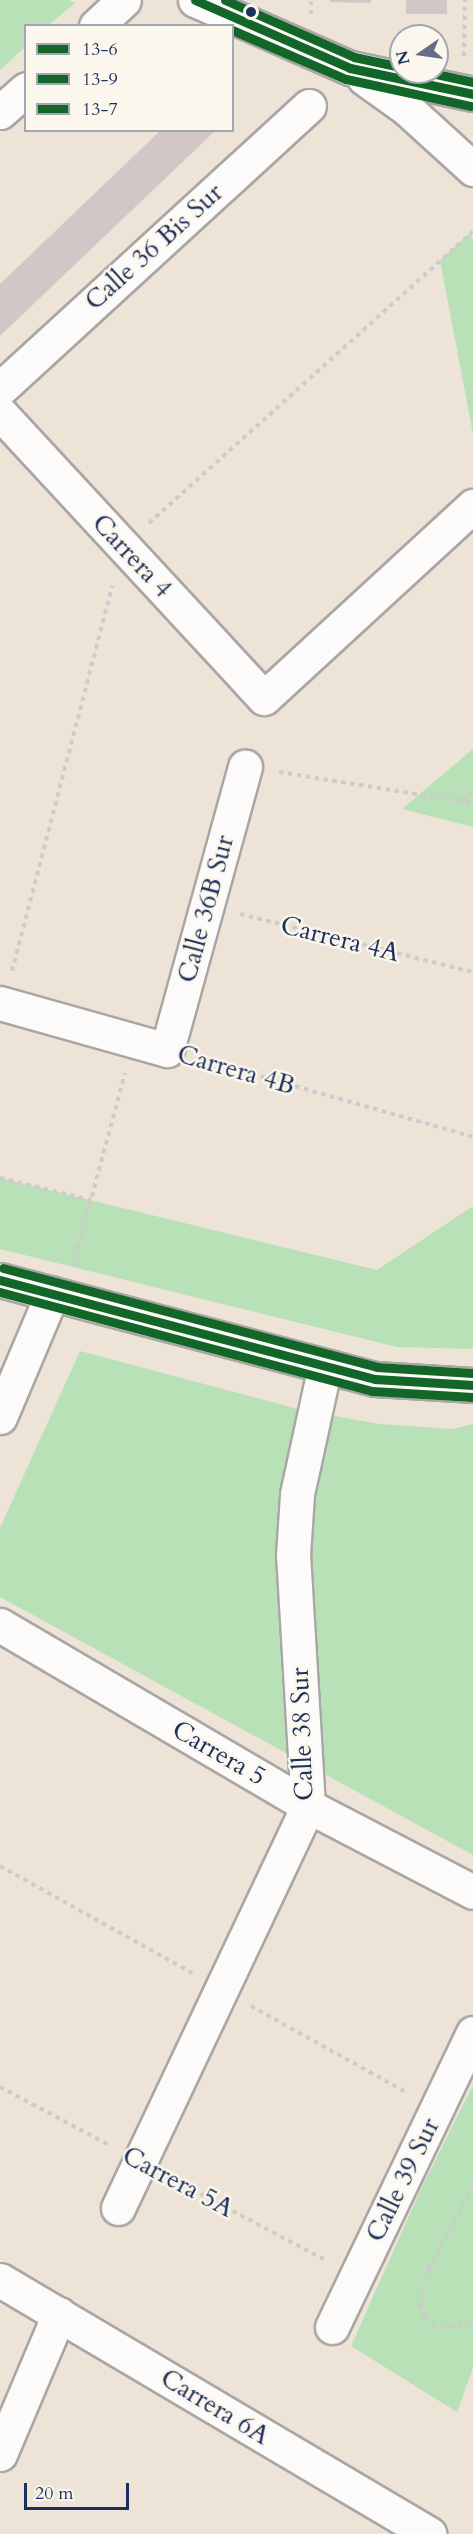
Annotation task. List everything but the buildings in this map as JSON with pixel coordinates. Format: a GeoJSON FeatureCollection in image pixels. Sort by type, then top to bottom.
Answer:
{"type":"FeatureCollection","features":[{"type":"Feature","properties":{"kind":"street"},"geometry":{"type":"LineString","coordinates":[[98,24],[124,0]]}},
{"type":"Feature","properties":{"kind":"street"},"geometry":{"type":"LineString","coordinates":[[195,0],[350,68],[406,108],[473,169]]}},
{"type":"Feature","properties":{"kind":"street"},"geometry":{"type":"LineString","coordinates":[[350,68],[469,80]]}},
{"type":"Feature","properties":{"kind":"street"},"geometry":{"type":"LineString","coordinates":[[0,112],[24,91]]}},
{"type":"Feature","properties":{"kind":"street","name":"Calle 36 Bis Sur"},"geometry":{"type":"LineString","coordinates":[[0,388],[309,106]]}},
{"type":"Feature","properties":{"kind":"street","name":"Carrera 4"},"geometry":{"type":"LineString","coordinates":[[0,413],[264,698],[473,506]]}},
{"type":"Feature","properties":{"kind":"street","name":"Calle 36B Sur"},"geometry":{"type":"LineString","coordinates":[[168,1050],[245,767]]}},
{"type":"Feature","properties":{"kind":"street","name":"Carrera 4B"},"geometry":{"type":"LineString","coordinates":[[0,1003],[168,1050]]}},
{"type":"Feature","properties":{"kind":"street"},"geometry":{"type":"LineString","coordinates":[[0,1280],[61,1285],[325,1366],[375,1379],[473,1385]]}},
{"type":"Feature","properties":{"kind":"street"},"geometry":{"type":"LineString","coordinates":[[0,1417],[61,1285]]}},
{"type":"Feature","properties":{"kind":"street","name":"Calle 38 Sur"},"geometry":{"type":"LineString","coordinates":[[118,2208],[308,1806],[293,1556],[297,1494],[325,1366]]}},
{"type":"Feature","properties":{"kind":"street","name":"Carrera 5"},"geometry":{"type":"LineString","coordinates":[[0,1625],[308,1806],[473,1892]]}},
{"type":"Feature","properties":{"kind":"street","name":"Calle 39 Sur"},"geometry":{"type":"LineString","coordinates":[[332,2327],[473,2033]]}},
{"type":"Feature","properties":{"kind":"street","name":"Carrera 6A"},"geometry":{"type":"LineString","coordinates":[[0,2280],[430,2534]]}},
{"type":"Feature","properties":{"kind":"street"},"geometry":{"type":"LineString","coordinates":[[0,2454],[59,2314]]}},
{"type":"Feature","properties":{"kind":"path"},"geometry":{"type":"LineString","coordinates":[[465,0],[469,80]]}},
{"type":"Feature","properties":{"kind":"path"},"geometry":{"type":"LineString","coordinates":[[245,767],[473,803]]}},
{"type":"Feature","properties":{"kind":"path"},"geometry":{"type":"LineString","coordinates":[[462,800],[473,791]]}},
{"type":"Feature","properties":{"kind":"path","name":"Carrera 4A"},"geometry":{"type":"LineString","coordinates":[[207,906],[473,972]]}},
{"type":"Feature","properties":{"kind":"path"},"geometry":{"type":"LineString","coordinates":[[61,1285],[91,1200],[134,1040]]}},
{"type":"Feature","properties":{"kind":"path","name":"Carrera 4B"},"geometry":{"type":"LineString","coordinates":[[168,1050],[473,1137]]}},
{"type":"Feature","properties":{"kind":"path"},"geometry":{"type":"LineString","coordinates":[[0,1178],[91,1200]]}},
{"type":"Feature","properties":{"kind":"path","name":"Carrera 5A"},"geometry":{"type":"LineString","coordinates":[[0,2087],[356,2277]]}},
{"type":"Feature","properties":{"kind":"path"},"geometry":{"type":"LineString","coordinates":[[473,2186],[429,2268],[420,2304],[424,2318],[440,2328],[473,2322]]}},
{"type":"Feature","properties":{"kind":"green space"},"geometry":{"type":"Polygon","coordinates":[[[0,0],[69,0],[75,3],[50,24],[24,24],[24,48],[0,70],[0,0]]]}},
{"type":"Feature","properties":{"kind":"green space"},"geometry":{"type":"Polygon","coordinates":[[[470,233],[473,240],[473,434],[440,260],[470,233]]]}},
{"type":"Feature","properties":{"kind":"green space"},"geometry":{"type":"Polygon","coordinates":[[[473,749],[473,827],[402,809],[473,749]]]}},
{"type":"Feature","properties":{"kind":"green space"},"geometry":{"type":"Polygon","coordinates":[[[0,1178],[377,1270],[473,1206],[473,1349],[397,1347],[0,1249],[0,1178]]]}},
{"type":"Feature","properties":{"kind":"green space"},"geometry":{"type":"Polygon","coordinates":[[[80,1351],[306,1411],[380,1424],[452,1429],[473,1424],[473,1855],[0,1597],[0,1528],[80,1351]]]}},
{"type":"Feature","properties":{"kind":"green space"},"geometry":{"type":"Polygon","coordinates":[[[473,2085],[473,2368],[457,2412],[351,2346],[421,2189],[473,2085]]]}},
{"type":"Feature","properties":{"kind":"transit line","name":"13-6"},"geometry":{"type":"LineString","coordinates":[[195,0],[350,68],[473,94]]}},
{"type":"Feature","properties":{"kind":"transit line","name":"13-7"},"geometry":{"type":"LineString","coordinates":[[225,0],[354,57],[389,64]]}},
{"type":"Feature","properties":{"kind":"transit line","name":"13-9"},"geometry":{"type":"LineString","coordinates":[[234,31],[346,79],[471,106]]}},
{"type":"Feature","properties":{"kind":"transit line","name":"13-7"},"geometry":{"type":"LineString","coordinates":[[449,77],[473,82]]}},
{"type":"Feature","properties":{"kind":"transit line","name":"13-7"},"geometry":{"type":"LineString","coordinates":[[3,1268],[377,1367],[473,1373]]}},
{"type":"Feature","properties":{"kind":"transit line","name":"13-6"},"geometry":{"type":"LineString","coordinates":[[0,1280],[375,1379],[473,1385]]}},
{"type":"Feature","properties":{"kind":"transit line","name":"13-9"},"geometry":{"type":"LineString","coordinates":[[0,1292],[372,1391],[472,1397]]}}]}
